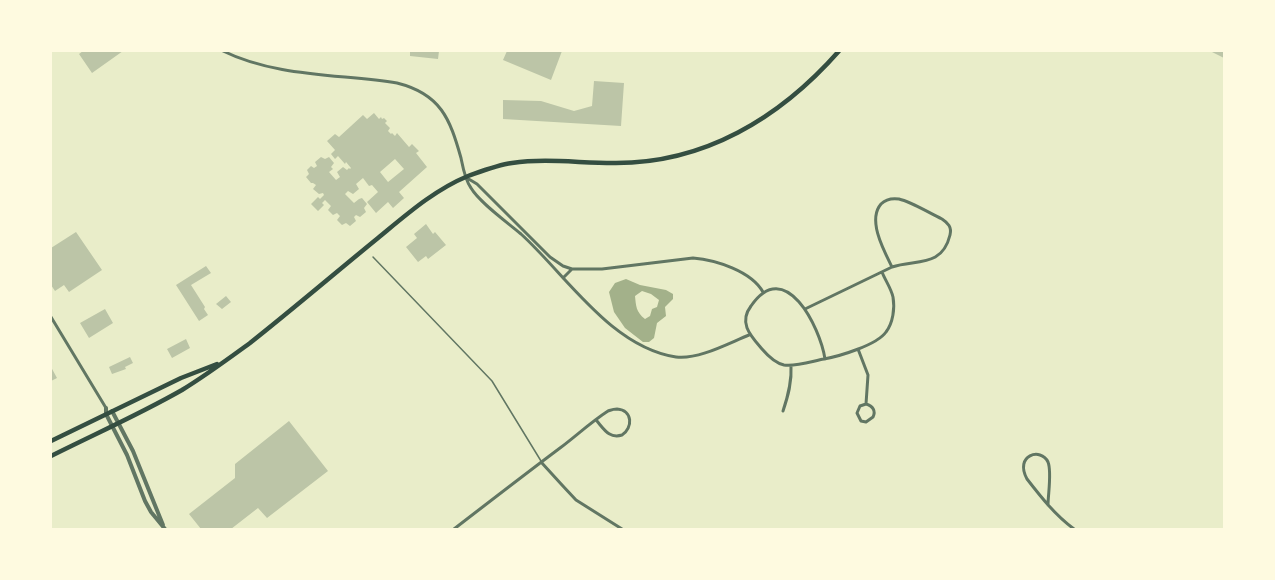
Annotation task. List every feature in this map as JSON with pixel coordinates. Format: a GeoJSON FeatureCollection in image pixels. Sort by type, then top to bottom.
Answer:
{"type":"FeatureCollection","features":[{"type":"Feature","properties":{"kind":"main road"},"geometry":{"type":"LineString","coordinates":[[51,456],[182,390],[254,339],[415,208],[437,192],[466,177],[509,163],[542,160],[630,163],[655,161],[713,145],[742,130],[784,103],[814,78],[839,51]]}},
{"type":"Feature","properties":{"kind":"main road"},"geometry":{"type":"LineString","coordinates":[[51,441],[108,411],[225,361]]}},
{"type":"Feature","properties":{"kind":"street"},"geometry":{"type":"LineString","coordinates":[[223,51],[266,66],[398,83],[421,92],[435,102],[448,120],[471,188],[522,235],[615,330],[633,342],[677,357],[704,354],[750,335]]}},
{"type":"Feature","properties":{"kind":"street"},"geometry":{"type":"LineString","coordinates":[[466,177],[477,184],[550,257],[564,266],[572,269],[602,269],[693,258],[704,259],[733,268],[754,281],[763,292]]}},
{"type":"Feature","properties":{"kind":"street"},"geometry":{"type":"LineString","coordinates":[[806,309],[892,267],[928,261],[940,254],[950,236],[948,223],[901,199],[883,202],[879,206],[877,230],[892,267]]}},
{"type":"Feature","properties":{"kind":"street"},"geometry":{"type":"LineString","coordinates":[[562,278],[572,269]]}},
{"type":"Feature","properties":{"kind":"street"},"geometry":{"type":"LineString","coordinates":[[825,359],[821,342],[806,309],[797,298],[786,291],[775,289],[763,292],[748,310],[746,321],[750,335],[778,363],[791,366],[825,359],[842,355],[881,337],[890,325],[893,298],[882,272]]}},
{"type":"Feature","properties":{"kind":"street"},"geometry":{"type":"LineString","coordinates":[[51,317],[108,411],[118,422],[137,459],[165,528]]}},
{"type":"Feature","properties":{"kind":"street"},"geometry":{"type":"LineString","coordinates":[[858,349],[868,375],[866,404]]}},
{"type":"Feature","properties":{"kind":"street"},"geometry":{"type":"LineString","coordinates":[[783,411],[792,379],[791,366]]}},
{"type":"Feature","properties":{"kind":"street"},"geometry":{"type":"LineString","coordinates":[[866,404],[871,406],[874,412],[873,417],[866,422],[861,421],[857,413],[860,406],[866,404]]}},
{"type":"Feature","properties":{"kind":"street"},"geometry":{"type":"LineString","coordinates":[[454,529],[542,462],[596,420],[608,411],[621,410],[628,415],[630,424],[626,433],[617,437],[608,434],[596,420]]}},
{"type":"Feature","properties":{"kind":"street"},"geometry":{"type":"LineString","coordinates":[[108,411],[112,426],[127,455],[145,501],[165,528]]}},
{"type":"Feature","properties":{"kind":"street"},"geometry":{"type":"LineString","coordinates":[[1048,505],[1048,462],[1038,454],[1030,456],[1026,458],[1023,466],[1024,474],[1048,505],[1055,513],[1074,529]]}},
{"type":"Feature","properties":{"kind":"street"},"geometry":{"type":"LineString","coordinates":[[542,462],[576,500],[621,529]]}},
{"type":"Feature","properties":{"kind":"lane"},"geometry":{"type":"LineString","coordinates":[[373,257],[492,381],[542,462]]}},
{"type":"Feature","properties":{"kind":"shaded area"},"geometry":{"type":"Polygon","coordinates":[[[626,279],[673,294],[673,299],[665,307],[666,316],[657,323],[654,338],[649,342],[643,342],[625,328],[614,312],[609,292],[615,283],[626,279]],[[642,291],[635,296],[638,311],[645,319],[650,316],[652,309],[657,307],[659,300],[642,291]]]}},
{"type":"Feature","properties":{"kind":"building"},"geometry":{"type":"Polygon","coordinates":[[[83,51],[123,51],[92,73],[79,54],[83,51]]]}},
{"type":"Feature","properties":{"kind":"building"},"geometry":{"type":"Polygon","coordinates":[[[410,51],[439,51],[438,59],[410,56],[410,51]]]}},
{"type":"Feature","properties":{"kind":"building"},"geometry":{"type":"Polygon","coordinates":[[[507,51],[562,51],[551,80],[503,60],[507,51]]]}},
{"type":"Feature","properties":{"kind":"building"},"geometry":{"type":"Polygon","coordinates":[[[1210,51],[1224,51],[1224,58],[1210,51]]]}},
{"type":"Feature","properties":{"kind":"building"},"geometry":{"type":"Polygon","coordinates":[[[594,81],[624,83],[621,126],[503,119],[503,100],[541,101],[574,111],[592,106],[594,81]]]}},
{"type":"Feature","properties":{"kind":"building"},"geometry":{"type":"Polygon","coordinates":[[[374,113],[379,119],[384,118],[390,128],[388,131],[395,136],[397,133],[409,147],[412,144],[419,151],[416,153],[427,167],[399,192],[404,198],[393,208],[388,202],[376,213],[367,202],[378,192],[363,178],[356,184],[359,189],[353,194],[348,191],[345,194],[354,203],[362,198],[367,204],[364,208],[366,212],[360,217],[356,215],[354,217],[356,221],[350,226],[346,223],[342,225],[337,220],[340,216],[337,213],[333,215],[328,210],[331,206],[325,200],[322,203],[324,205],[318,211],[311,204],[324,195],[313,189],[316,185],[306,177],[309,174],[307,170],[311,166],[314,168],[317,166],[315,162],[321,157],[325,159],[329,157],[334,163],[331,167],[333,169],[329,172],[336,180],[340,177],[337,172],[343,167],[350,169],[346,162],[345,164],[338,156],[335,159],[331,154],[335,150],[327,141],[335,134],[339,137],[363,115],[367,119],[374,113]],[[395,159],[380,172],[388,182],[404,169],[395,159]]]}},
{"type":"Feature","properties":{"kind":"building"},"geometry":{"type":"Polygon","coordinates":[[[426,224],[433,234],[435,232],[446,245],[428,259],[426,256],[418,262],[406,247],[417,238],[414,234],[426,224]]]}},
{"type":"Feature","properties":{"kind":"building"},"geometry":{"type":"Polygon","coordinates":[[[76,232],[102,270],[69,292],[64,285],[55,291],[51,285],[51,248],[76,232]]]}},
{"type":"Feature","properties":{"kind":"building"},"geometry":{"type":"Polygon","coordinates":[[[206,266],[211,273],[191,285],[208,315],[199,321],[176,285],[206,266]]]}},
{"type":"Feature","properties":{"kind":"building"},"geometry":{"type":"Polygon","coordinates":[[[226,296],[231,302],[222,309],[216,304],[226,296]]]}},
{"type":"Feature","properties":{"kind":"building"},"geometry":{"type":"Polygon","coordinates":[[[105,309],[113,323],[89,338],[80,323],[105,309]]]}},
{"type":"Feature","properties":{"kind":"building"},"geometry":{"type":"Polygon","coordinates":[[[186,339],[190,348],[172,358],[167,349],[186,339]]]}},
{"type":"Feature","properties":{"kind":"building"},"geometry":{"type":"Polygon","coordinates":[[[130,357],[133,363],[125,367],[126,369],[112,374],[109,367],[130,357]]]}},
{"type":"Feature","properties":{"kind":"building"},"geometry":{"type":"Polygon","coordinates":[[[51,367],[57,378],[51,381],[51,367]]]}},
{"type":"Feature","properties":{"kind":"building"},"geometry":{"type":"Polygon","coordinates":[[[289,421],[328,471],[267,518],[258,508],[231,529],[201,529],[189,514],[235,478],[235,464],[289,421]]]}}]}
